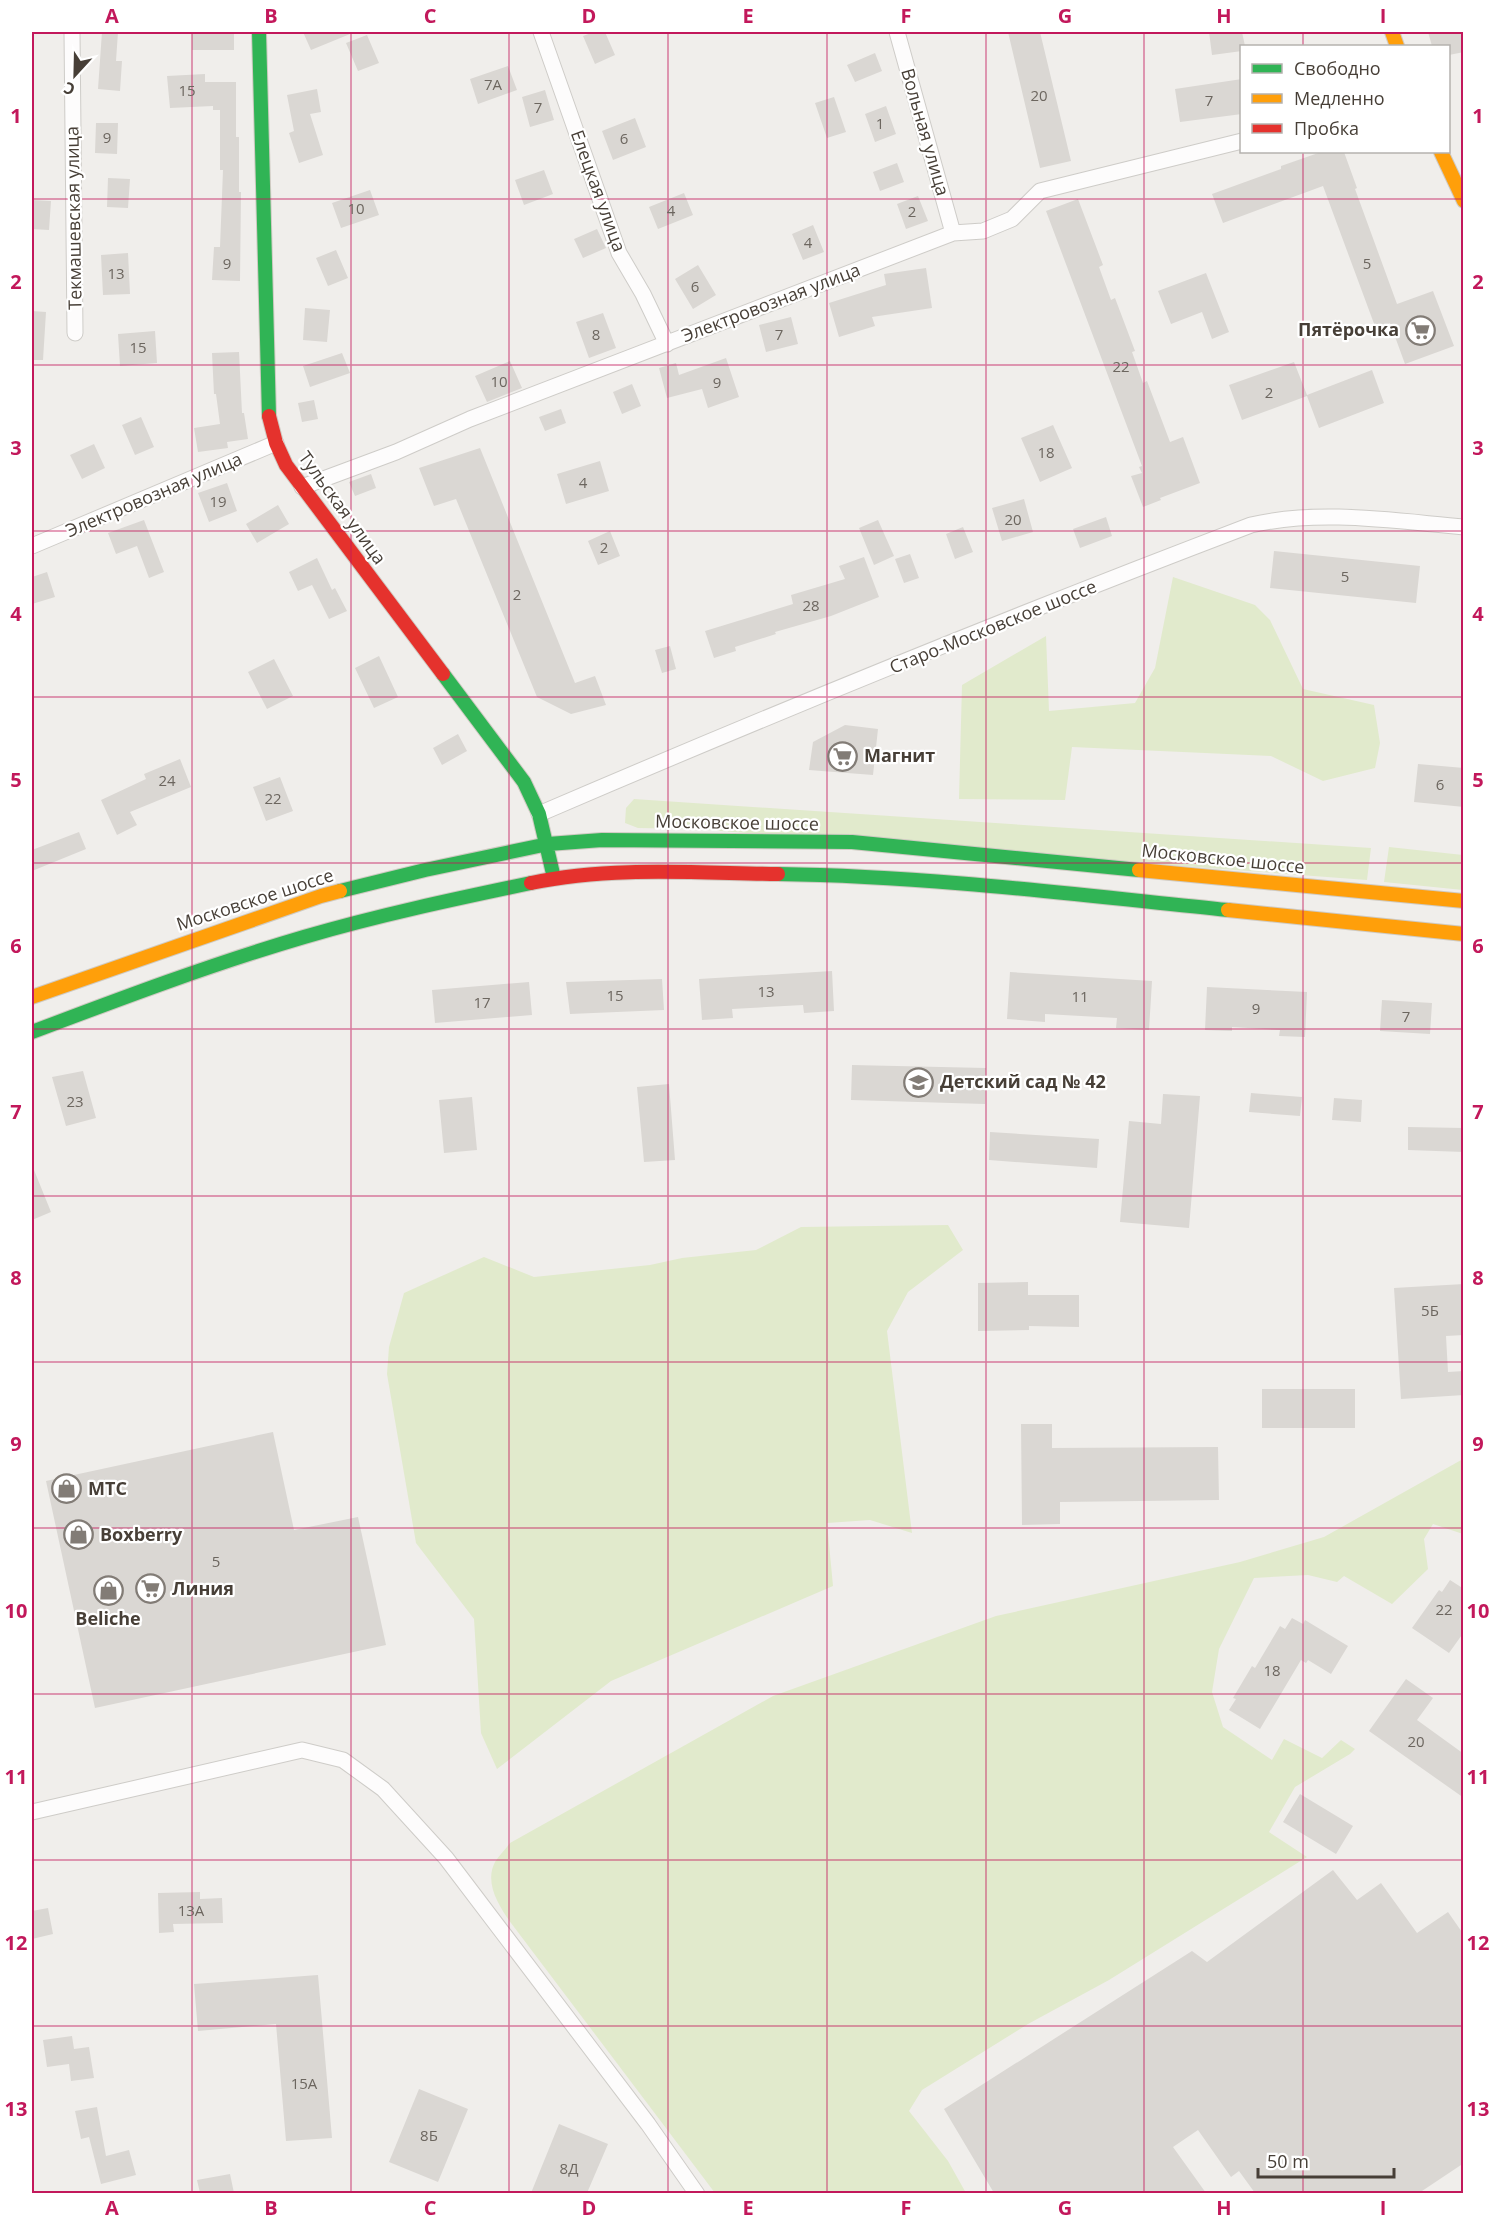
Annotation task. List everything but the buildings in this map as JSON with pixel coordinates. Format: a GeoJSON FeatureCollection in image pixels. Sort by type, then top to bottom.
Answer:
{"type":"FeatureCollection","features":[{"type":"Feature","properties":{"kind":"main road","name":"Тульская улица"},"geometry":{"type":"LineString","coordinates":[[260,32],[269,419],[276,443],[286,465],[302,487],[524,782],[539,814],[548,844],[554,878]]}},
{"type":"Feature","properties":{"kind":"main road"},"geometry":{"type":"LineString","coordinates":[[1441,153],[1464,201]]}},
{"type":"Feature","properties":{"kind":"main road","name":"Московское шоссе"},"geometry":{"type":"LineString","coordinates":[[32,997],[321,896],[425,870],[548,844],[603,840],[852,842],[1464,901]]}},
{"type":"Feature","properties":{"kind":"main road"},"geometry":{"type":"LineString","coordinates":[[32,1032],[151,987],[304,937],[434,903],[554,878],[598,874],[848,875],[1006,888],[1464,934]]}},
{"type":"Feature","properties":{"kind":"street","name":"Текмашевская улица"},"geometry":{"type":"LineString","coordinates":[[72,32],[75,333]]}},
{"type":"Feature","properties":{"kind":"street","name":"Елецкая улица"},"geometry":{"type":"LineString","coordinates":[[541,32],[619,253],[643,294],[667,344]]}},
{"type":"Feature","properties":{"kind":"street","name":"Вольная улица"},"geometry":{"type":"LineString","coordinates":[[897,32],[953,233]]}},
{"type":"Feature","properties":{"kind":"street","name":"Электровозная улица"},"geometry":{"type":"LineString","coordinates":[[302,487],[396,452],[470,419],[953,233],[983,231],[1011,219],[1040,191],[1240,141]]}},
{"type":"Feature","properties":{"kind":"street","name":"Электровозная улица"},"geometry":{"type":"LineString","coordinates":[[32,546],[276,443]]}},
{"type":"Feature","properties":{"kind":"street","name":"Старо-Московское шоссе"},"geometry":{"type":"LineString","coordinates":[[539,814],[640,770],[1251,525],[1270,521],[1341,516],[1464,527]]}},
{"type":"Feature","properties":{"kind":"street"},"geometry":{"type":"LineString","coordinates":[[32,1812],[302,1750],[343,1760],[383,1789],[446,1858],[641,2115],[697,2193]]}},
{"type":"Feature","properties":{"kind":"green space"},"geometry":{"type":"Polygon","coordinates":[[[1173,577],[1255,605],[1270,620],[1303,689],[1374,705],[1380,743],[1375,768],[1323,781],[1271,756],[1072,747],[1065,800],[959,799],[962,685],[1046,636],[1049,711],[1135,703],[1155,668],[1173,577]]]}},
{"type":"Feature","properties":{"kind":"green space"},"geometry":{"type":"Polygon","coordinates":[[[634,799],[1371,848],[1367,880],[695,829],[638,828],[625,823],[626,808],[634,799]]]}},
{"type":"Feature","properties":{"kind":"green space"},"geometry":{"type":"Polygon","coordinates":[[[1389,847],[1463,855],[1463,890],[1384,882],[1389,847]]]}},
{"type":"Feature","properties":{"kind":"green space"},"geometry":{"type":"Polygon","coordinates":[[[948,1225],[963,1250],[908,1292],[887,1331],[912,1533],[870,1520],[827,1523],[833,1586],[611,1681],[497,1769],[481,1733],[474,1619],[416,1543],[387,1374],[389,1347],[404,1293],[484,1257],[534,1277],[650,1265],[682,1258],[756,1250],[801,1227],[948,1225]]]}},
{"type":"Feature","properties":{"kind":"green space"},"geometry":{"type":"Polygon","coordinates":[[[1463,1459],[1463,1534],[1433,1524],[1424,1539],[1428,1569],[1392,1604],[1344,1576],[1337,1582],[1308,1575],[1254,1578],[1219,1649],[1212,1692],[1223,1727],[1272,1760],[1284,1739],[1322,1758],[1341,1740],[1355,1749],[1295,1787],[1269,1832],[1307,1857],[1109,1980],[1028,2024],[922,2090],[909,2111],[948,2161],[966,2193],[715,2193],[511,1923],[494,1894],[492,1870],[497,1859],[510,1843],[773,1696],[996,1616],[1240,1562],[1324,1537],[1463,1459]]]}},
{"type":"Feature","properties":{"kind":"traffic: fast"},"geometry":{"type":"LineString","coordinates":[[259,32],[269,416]]}},
{"type":"Feature","properties":{"kind":"traffic: fast"},"geometry":{"type":"LineString","coordinates":[[443,674],[524,782],[539,814],[554,878]]}},
{"type":"Feature","properties":{"kind":"traffic: fast"},"geometry":{"type":"LineString","coordinates":[[340,891],[548,844],[602,840],[852,842],[1139,870]]}},
{"type":"Feature","properties":{"kind":"traffic: fast"},"geometry":{"type":"LineString","coordinates":[[778,874],[947,882],[1228,910]]}},
{"type":"Feature","properties":{"kind":"traffic: fast"},"geometry":{"type":"LineString","coordinates":[[32,1032],[133,994],[270,947],[389,914],[531,883]]}},
{"type":"Feature","properties":{"kind":"traffic: slow"},"geometry":{"type":"LineString","coordinates":[[1392,32],[1397,45]]}},
{"type":"Feature","properties":{"kind":"traffic: slow"},"geometry":{"type":"LineString","coordinates":[[1441,153],[1464,201]]}},
{"type":"Feature","properties":{"kind":"traffic: slow"},"geometry":{"type":"LineString","coordinates":[[1139,870],[1464,901]]}},
{"type":"Feature","properties":{"kind":"traffic: slow"},"geometry":{"type":"LineString","coordinates":[[32,997],[340,891]]}},
{"type":"Feature","properties":{"kind":"traffic: slow"},"geometry":{"type":"LineString","coordinates":[[1228,910],[1464,934]]}},
{"type":"Feature","properties":{"kind":"traffic: jam"},"geometry":{"type":"LineString","coordinates":[[269,416],[276,443],[286,465],[443,674]]}},
{"type":"Feature","properties":{"kind":"traffic: jam"},"geometry":{"type":"LineString","coordinates":[[531,883],[623,872],[778,874]]}},
{"type":"Feature","properties":{"kind":"place","name":"Пятёрочка"},"geometry":{"type":"Point","coordinates":[1420,330]}},
{"type":"Feature","properties":{"kind":"place","name":"Магнит"},"geometry":{"type":"Point","coordinates":[843,756]}},
{"type":"Feature","properties":{"kind":"place","name":"Детский сад № 42"},"geometry":{"type":"Point","coordinates":[919,1082]}},
{"type":"Feature","properties":{"kind":"place","name":"МТС"},"geometry":{"type":"Point","coordinates":[67,1489]}},
{"type":"Feature","properties":{"kind":"place","name":"Boxberry"},"geometry":{"type":"Point","coordinates":[79,1535]}},
{"type":"Feature","properties":{"kind":"place","name":"Линия"},"geometry":{"type":"Point","coordinates":[151,1589]}},
{"type":"Feature","properties":{"kind":"place","name":"Beliche"},"geometry":{"type":"Point","coordinates":[108,1590]}}]}
